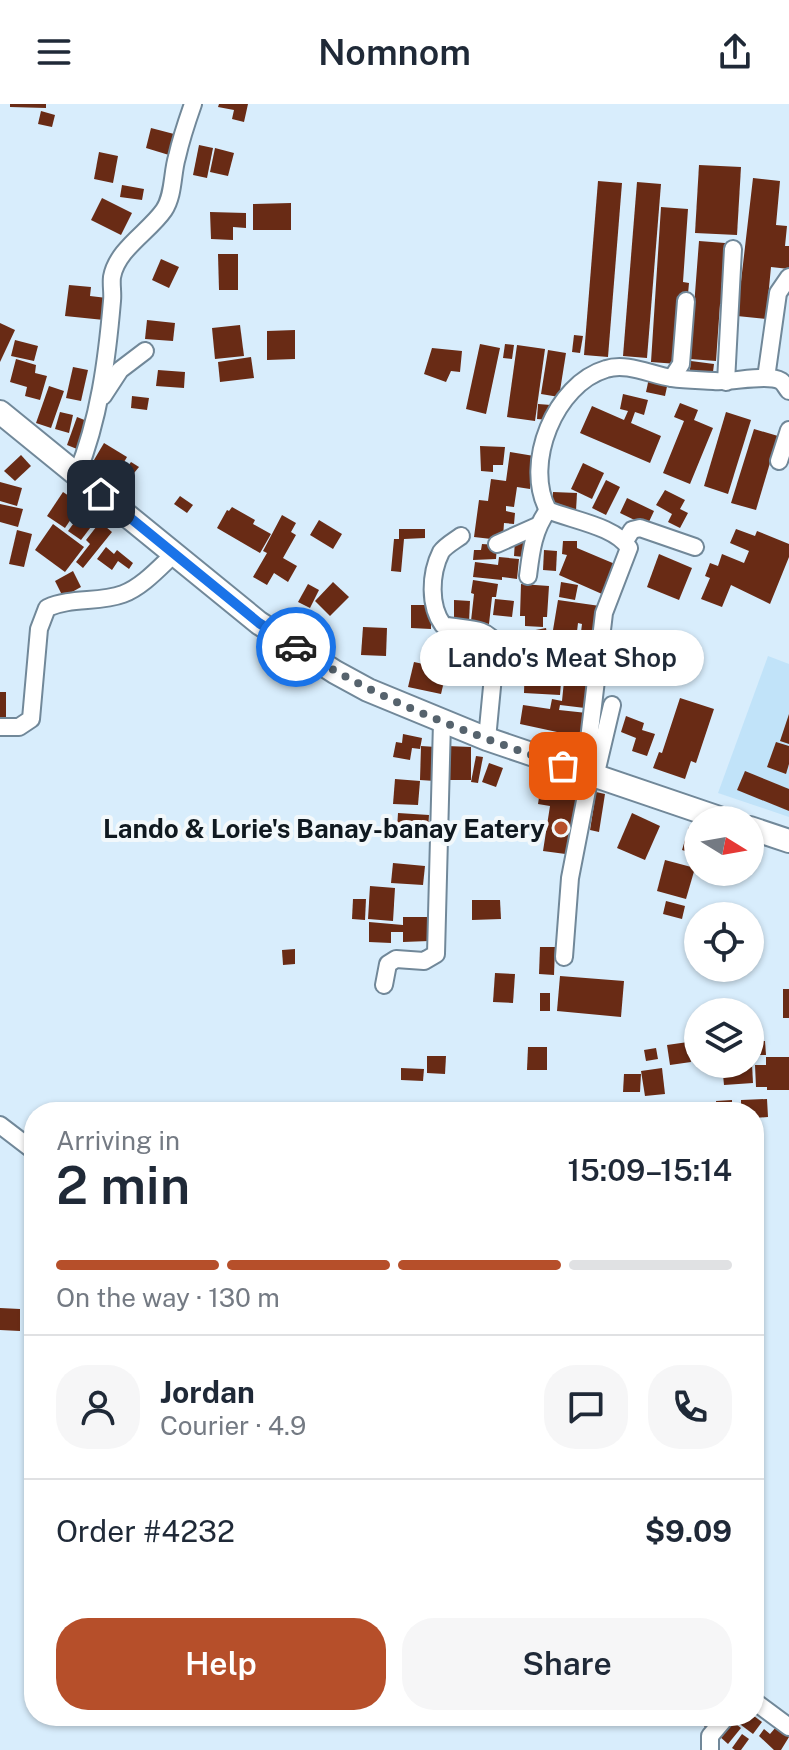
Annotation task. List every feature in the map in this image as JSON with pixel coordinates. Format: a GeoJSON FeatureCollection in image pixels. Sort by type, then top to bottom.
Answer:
{"type":"FeatureCollection","features":[{"type":"Feature","properties":{"kind":"highway"},"geometry":{"type":"LineString","coordinates":[[0,412],[259,623],[335,672],[442,722],[684,806]]}},
{"type":"Feature","properties":{"kind":"highway"},"geometry":{"type":"LineString","coordinates":[[764,833],[789,841]]}},
{"type":"Feature","properties":{"kind":"street"},"geometry":{"type":"LineString","coordinates":[[77,474],[89,445],[99,402],[112,277],[117,264],[165,209],[176,158],[193,104]]}},
{"type":"Feature","properties":{"kind":"street"},"geometry":{"type":"LineString","coordinates":[[726,382],[733,249]]}},
{"type":"Feature","properties":{"kind":"street"},"geometry":{"type":"LineString","coordinates":[[766,378],[778,293],[789,277]]}},
{"type":"Feature","properties":{"kind":"street"},"geometry":{"type":"LineString","coordinates":[[672,378],[681,364],[686,301]]}},
{"type":"Feature","properties":{"kind":"street"},"geometry":{"type":"LineString","coordinates":[[99,402],[120,370],[145,351]]}},
{"type":"Feature","properties":{"kind":"street"},"geometry":{"type":"LineString","coordinates":[[590,775],[604,613],[629,548],[625,541],[548,510],[541,498],[538,459],[551,421],[587,376],[609,367],[633,368],[672,378],[726,382],[766,378],[781,381],[789,391]]}},
{"type":"Feature","properties":{"kind":"street"},"geometry":{"type":"LineString","coordinates":[[779,461],[789,430]]}},
{"type":"Feature","properties":{"kind":"street"},"geometry":{"type":"LineString","coordinates":[[528,576],[537,526],[548,510]]}},
{"type":"Feature","properties":{"kind":"street"},"geometry":{"type":"LineString","coordinates":[[497,544],[537,526]]}},
{"type":"Feature","properties":{"kind":"street"},"geometry":{"type":"LineString","coordinates":[[625,541],[632,530],[640,528],[695,547]]}},
{"type":"Feature","properties":{"kind":"street"},"geometry":{"type":"LineString","coordinates":[[461,536],[442,550],[435,571],[432,603],[435,615],[443,625],[492,635],[496,645],[487,739]]}},
{"type":"Feature","properties":{"kind":"street"},"geometry":{"type":"LineString","coordinates":[[0,727],[19,727],[31,719],[39,629],[47,608],[61,602],[122,595],[139,585],[174,554]]}},
{"type":"Feature","properties":{"kind":"street"},"geometry":{"type":"LineString","coordinates":[[564,957],[565,878],[590,775],[612,705]]}},
{"type":"Feature","properties":{"kind":"street"},"geometry":{"type":"LineString","coordinates":[[384,985],[388,964],[396,959],[424,961],[436,954],[442,722]]}},
{"type":"Feature","properties":{"kind":"street"},"geometry":{"type":"LineString","coordinates":[[0,1125],[24,1143]]}},
{"type":"Feature","properties":{"kind":"street"},"geometry":{"type":"LineString","coordinates":[[764,1708],[789,1727]]}},
{"type":"Feature","properties":{"kind":"street"},"geometry":{"type":"LineString","coordinates":[[710,1750],[710,1736],[718,1726]]}},
{"type":"Feature","properties":{"kind":"shaded area"},"geometry":{"type":"Polygon","coordinates":[[[768,656],[789,664],[789,817],[764,806],[718,793],[768,656]]]}},
{"type":"Feature","properties":{"kind":"building"},"geometry":{"type":"Polygon","coordinates":[[[10,104],[46,104],[46,108],[10,107],[10,104]]]}},
{"type":"Feature","properties":{"kind":"building"},"geometry":{"type":"Polygon","coordinates":[[[219,104],[248,104],[244,122],[232,119],[234,110],[218,107],[219,104]]]}},
{"type":"Feature","properties":{"kind":"building"},"geometry":{"type":"Polygon","coordinates":[[[41,111],[55,115],[52,127],[38,124],[41,111]]]}},
{"type":"Feature","properties":{"kind":"building"},"geometry":{"type":"Polygon","coordinates":[[[151,128],[174,134],[169,155],[146,148],[151,128]]]}},
{"type":"Feature","properties":{"kind":"building"},"geometry":{"type":"Polygon","coordinates":[[[199,145],[213,148],[207,178],[193,175],[199,145]]]}},
{"type":"Feature","properties":{"kind":"building"},"geometry":{"type":"Polygon","coordinates":[[[215,148],[234,153],[228,176],[210,172],[215,148]]]}},
{"type":"Feature","properties":{"kind":"building"},"geometry":{"type":"Polygon","coordinates":[[[99,152],[118,156],[113,183],[94,179],[99,152]]]}},
{"type":"Feature","properties":{"kind":"building"},"geometry":{"type":"Polygon","coordinates":[[[699,165],[741,167],[737,235],[695,233],[699,165]]]}},
{"type":"Feature","properties":{"kind":"building"},"geometry":{"type":"Polygon","coordinates":[[[753,178],[780,181],[776,225],[787,226],[785,246],[789,246],[789,269],[771,267],[766,319],[737,316],[753,178]]]}},
{"type":"Feature","properties":{"kind":"building"},"geometry":{"type":"Polygon","coordinates":[[[598,181],[622,183],[608,357],[584,355],[598,181]]]}},
{"type":"Feature","properties":{"kind":"building"},"geometry":{"type":"Polygon","coordinates":[[[637,182],[661,184],[647,358],[623,356],[637,182]]]}},
{"type":"Feature","properties":{"kind":"building"},"geometry":{"type":"Polygon","coordinates":[[[122,185],[144,189],[142,200],[120,197],[122,185]]]}},
{"type":"Feature","properties":{"kind":"building"},"geometry":{"type":"Polygon","coordinates":[[[102,198],[132,213],[121,235],[91,220],[102,198]]]}},
{"type":"Feature","properties":{"kind":"building"},"geometry":{"type":"Polygon","coordinates":[[[291,203],[291,230],[253,230],[253,204],[291,203]]]}},
{"type":"Feature","properties":{"kind":"building"},"geometry":{"type":"Polygon","coordinates":[[[661,207],[688,209],[683,282],[689,283],[688,294],[682,293],[677,364],[651,362],[661,207]]]}},
{"type":"Feature","properties":{"kind":"building"},"geometry":{"type":"Polygon","coordinates":[[[210,212],[246,213],[246,228],[233,227],[233,240],[211,239],[210,212]]]}},
{"type":"Feature","properties":{"kind":"building"},"geometry":{"type":"Polygon","coordinates":[[[699,241],[725,243],[721,294],[727,295],[727,304],[720,304],[716,361],[690,359],[699,241]]]}},
{"type":"Feature","properties":{"kind":"building"},"geometry":{"type":"Polygon","coordinates":[[[218,254],[238,254],[238,290],[219,290],[218,254]]]}},
{"type":"Feature","properties":{"kind":"building"},"geometry":{"type":"Polygon","coordinates":[[[161,259],[179,267],[169,288],[152,280],[161,259]]]}},
{"type":"Feature","properties":{"kind":"building"},"geometry":{"type":"Polygon","coordinates":[[[69,285],[91,287],[90,296],[107,298],[104,320],[65,316],[69,285]]]}},
{"type":"Feature","properties":{"kind":"building"},"geometry":{"type":"Polygon","coordinates":[[[147,320],[175,323],[173,341],[145,339],[147,320]]]}},
{"type":"Feature","properties":{"kind":"building"},"geometry":{"type":"Polygon","coordinates":[[[0,323],[15,330],[0,362],[0,323]]]}},
{"type":"Feature","properties":{"kind":"building"},"geometry":{"type":"Polygon","coordinates":[[[240,325],[244,356],[215,359],[212,328],[240,325]]]}},
{"type":"Feature","properties":{"kind":"building"},"geometry":{"type":"Polygon","coordinates":[[[295,330],[295,359],[267,360],[267,331],[295,330]]]}},
{"type":"Feature","properties":{"kind":"building"},"geometry":{"type":"Polygon","coordinates":[[[574,335],[583,336],[580,353],[572,352],[574,335]]]}},
{"type":"Feature","properties":{"kind":"building"},"geometry":{"type":"Polygon","coordinates":[[[15,340],[38,346],[34,361],[11,356],[15,340]]]}},
{"type":"Feature","properties":{"kind":"building"},"geometry":{"type":"Polygon","coordinates":[[[480,344],[500,348],[486,414],[466,409],[480,344]]]}},
{"type":"Feature","properties":{"kind":"building"},"geometry":{"type":"Polygon","coordinates":[[[505,344],[514,345],[512,359],[503,358],[505,344]]]}},
{"type":"Feature","properties":{"kind":"building"},"geometry":{"type":"Polygon","coordinates":[[[517,345],[545,349],[535,421],[507,417],[517,345]]]}},
{"type":"Feature","properties":{"kind":"building"},"geometry":{"type":"Polygon","coordinates":[[[432,348],[462,351],[460,372],[451,371],[446,382],[424,374],[432,348]]]}},
{"type":"Feature","properties":{"kind":"building"},"geometry":{"type":"Polygon","coordinates":[[[548,350],[566,353],[559,397],[541,394],[548,350]]]}},
{"type":"Feature","properties":{"kind":"building"},"geometry":{"type":"Polygon","coordinates":[[[251,357],[254,378],[220,382],[218,362],[251,357]]]}},
{"type":"Feature","properties":{"kind":"building"},"geometry":{"type":"Polygon","coordinates":[[[16,359],[36,365],[35,373],[47,376],[40,400],[25,396],[27,387],[10,382],[16,359]]]}},
{"type":"Feature","properties":{"kind":"building"},"geometry":{"type":"Polygon","coordinates":[[[691,361],[714,364],[712,380],[689,377],[691,361]]]}},
{"type":"Feature","properties":{"kind":"building"},"geometry":{"type":"Polygon","coordinates":[[[73,367],[88,370],[81,401],[66,398],[73,367]]]}},
{"type":"Feature","properties":{"kind":"building"},"geometry":{"type":"Polygon","coordinates":[[[158,370],[185,372],[184,388],[156,386],[158,370]]]}},
{"type":"Feature","properties":{"kind":"building"},"geometry":{"type":"Polygon","coordinates":[[[649,378],[668,382],[665,396],[646,392],[649,378]]]}},
{"type":"Feature","properties":{"kind":"building"},"geometry":{"type":"Polygon","coordinates":[[[49,386],[64,391],[51,428],[36,423],[49,386]]]}},
{"type":"Feature","properties":{"kind":"building"},"geometry":{"type":"Polygon","coordinates":[[[623,394],[648,400],[644,415],[635,412],[631,423],[661,436],[650,463],[580,433],[592,406],[624,420],[628,411],[620,409],[623,394]]]}},
{"type":"Feature","properties":{"kind":"building"},"geometry":{"type":"Polygon","coordinates":[[[132,396],[149,398],[147,410],[131,408],[132,396]]]}},
{"type":"Feature","properties":{"kind":"building"},"geometry":{"type":"Polygon","coordinates":[[[680,403],[698,410],[694,420],[713,428],[690,484],[663,473],[684,421],[674,417],[680,403]]]}},
{"type":"Feature","properties":{"kind":"building"},"geometry":{"type":"Polygon","coordinates":[[[538,404],[551,405],[550,420],[537,419],[538,404]]]}},
{"type":"Feature","properties":{"kind":"building"},"geometry":{"type":"Polygon","coordinates":[[[60,412],[73,415],[69,433],[55,429],[60,412]]]}},
{"type":"Feature","properties":{"kind":"building"},"geometry":{"type":"Polygon","coordinates":[[[726,412],[751,420],[728,494],[704,486],[726,412]]]}},
{"type":"Feature","properties":{"kind":"building"},"geometry":{"type":"Polygon","coordinates":[[[77,417],[92,423],[82,451],[67,445],[77,417]]]}},
{"type":"Feature","properties":{"kind":"building"},"geometry":{"type":"Polygon","coordinates":[[[754,429],[778,436],[756,510],[731,503],[754,429]]]}},
{"type":"Feature","properties":{"kind":"building"},"geometry":{"type":"Polygon","coordinates":[[[104,443],[127,457],[114,479],[91,465],[104,443]]]}},
{"type":"Feature","properties":{"kind":"building"},"geometry":{"type":"Polygon","coordinates":[[[480,446],[505,447],[503,465],[493,465],[493,472],[481,471],[480,446]]]}},
{"type":"Feature","properties":{"kind":"building"},"geometry":{"type":"Polygon","coordinates":[[[510,452],[534,456],[530,489],[517,487],[514,507],[506,506],[506,511],[515,513],[514,524],[504,523],[500,540],[474,537],[479,500],[488,501],[491,479],[506,481],[510,452]]]}},
{"type":"Feature","properties":{"kind":"building"},"geometry":{"type":"Polygon","coordinates":[[[21,455],[31,466],[15,481],[4,471],[21,455]]]}},
{"type":"Feature","properties":{"kind":"building"},"geometry":{"type":"Polygon","coordinates":[[[131,462],[139,467],[129,479],[122,474],[131,462]]]}},
{"type":"Feature","properties":{"kind":"building"},"geometry":{"type":"Polygon","coordinates":[[[583,463],[604,473],[592,499],[571,489],[583,463]]]}},
{"type":"Feature","properties":{"kind":"building"},"geometry":{"type":"Polygon","coordinates":[[[606,480],[620,487],[606,515],[592,508],[606,480]]]}},
{"type":"Feature","properties":{"kind":"building"},"geometry":{"type":"Polygon","coordinates":[[[0,482],[22,488],[17,506],[0,501],[0,482]]]}},
{"type":"Feature","properties":{"kind":"building"},"geometry":{"type":"Polygon","coordinates":[[[665,490],[685,500],[680,509],[688,513],[680,528],[668,522],[672,514],[656,505],[665,490]]]}},
{"type":"Feature","properties":{"kind":"building"},"geometry":{"type":"Polygon","coordinates":[[[63,492],[81,504],[65,528],[47,516],[63,492]]]}},
{"type":"Feature","properties":{"kind":"building"},"geometry":{"type":"Polygon","coordinates":[[[553,492],[577,493],[576,511],[552,510],[553,492]]]}},
{"type":"Feature","properties":{"kind":"building"},"geometry":{"type":"Polygon","coordinates":[[[180,496],[193,505],[187,513],[174,504],[180,496]]]}},
{"type":"Feature","properties":{"kind":"building"},"geometry":{"type":"Polygon","coordinates":[[[627,498],[654,511],[647,526],[620,513],[627,498]]]}},
{"type":"Feature","properties":{"kind":"building"},"geometry":{"type":"Polygon","coordinates":[[[0,504],[23,509],[18,527],[0,522],[0,504]]]}},
{"type":"Feature","properties":{"kind":"building"},"geometry":{"type":"Polygon","coordinates":[[[87,505],[100,515],[81,540],[68,531],[87,505]]]}},
{"type":"Feature","properties":{"kind":"building"},"geometry":{"type":"Polygon","coordinates":[[[232,507],[255,520],[253,524],[271,534],[260,553],[217,528],[232,507]]]}},
{"type":"Feature","properties":{"kind":"building"},"geometry":{"type":"Polygon","coordinates":[[[282,515],[296,523],[291,532],[296,535],[283,558],[297,566],[288,582],[274,573],[267,585],[253,577],[267,553],[263,551],[282,515]]]}},
{"type":"Feature","properties":{"kind":"building"},"geometry":{"type":"Polygon","coordinates":[[[319,520],[342,534],[333,549],[310,535],[319,520]]]}},
{"type":"Feature","properties":{"kind":"building"},"geometry":{"type":"Polygon","coordinates":[[[100,522],[112,532],[83,568],[76,562],[90,544],[86,540],[100,522]]]}},
{"type":"Feature","properties":{"kind":"building"},"geometry":{"type":"Polygon","coordinates":[[[53,524],[84,547],[65,572],[35,550],[53,524]]]}},
{"type":"Feature","properties":{"kind":"building"},"geometry":{"type":"Polygon","coordinates":[[[399,529],[425,529],[425,538],[404,539],[401,572],[391,571],[394,539],[399,539],[399,529]]]}},
{"type":"Feature","properties":{"kind":"building"},"geometry":{"type":"Polygon","coordinates":[[[736,529],[755,536],[757,531],[789,544],[789,557],[770,604],[731,585],[722,607],[701,599],[710,578],[705,576],[710,563],[718,566],[722,554],[744,563],[749,551],[730,543],[736,529]]]}},
{"type":"Feature","properties":{"kind":"building"},"geometry":{"type":"Polygon","coordinates":[[[17,530],[32,534],[24,567],[9,564],[17,530]]]}},
{"type":"Feature","properties":{"kind":"building"},"geometry":{"type":"Polygon","coordinates":[[[515,540],[525,540],[524,557],[514,556],[515,540]]]}},
{"type":"Feature","properties":{"kind":"building"},"geometry":{"type":"Polygon","coordinates":[[[563,541],[577,541],[577,548],[615,564],[602,594],[559,575],[567,555],[562,554],[563,541]]]}},
{"type":"Feature","properties":{"kind":"building"},"geometry":{"type":"Polygon","coordinates":[[[482,544],[497,545],[496,559],[473,560],[474,550],[481,550],[482,544]]]}},
{"type":"Feature","properties":{"kind":"building"},"geometry":{"type":"Polygon","coordinates":[[[106,547],[114,554],[117,550],[133,563],[129,569],[118,561],[112,570],[97,559],[106,547]]]}},
{"type":"Feature","properties":{"kind":"building"},"geometry":{"type":"Polygon","coordinates":[[[544,550],[557,551],[556,571],[543,570],[544,550]]]}},
{"type":"Feature","properties":{"kind":"building"},"geometry":{"type":"Polygon","coordinates":[[[659,554],[692,568],[679,600],[647,587],[659,554]]]}},
{"type":"Feature","properties":{"kind":"building"},"geometry":{"type":"Polygon","coordinates":[[[499,557],[519,559],[517,579],[473,577],[475,562],[498,565],[499,557]]]}},
{"type":"Feature","properties":{"kind":"building"},"geometry":{"type":"Polygon","coordinates":[[[73,571],[81,587],[63,597],[55,581],[73,571]]]}},
{"type":"Feature","properties":{"kind":"building"},"geometry":{"type":"Polygon","coordinates":[[[473,580],[498,584],[496,597],[492,597],[489,624],[471,621],[473,580]]]}},
{"type":"Feature","properties":{"kind":"building"},"geometry":{"type":"Polygon","coordinates":[[[333,582],[349,597],[330,616],[315,601],[333,582]]]}},
{"type":"Feature","properties":{"kind":"building"},"geometry":{"type":"Polygon","coordinates":[[[561,582],[578,585],[575,600],[559,597],[561,582]]]}},
{"type":"Feature","properties":{"kind":"building"},"geometry":{"type":"Polygon","coordinates":[[[308,584],[319,590],[310,608],[298,602],[308,584]]]}},
{"type":"Feature","properties":{"kind":"building"},"geometry":{"type":"Polygon","coordinates":[[[521,584],[549,586],[547,617],[543,617],[543,627],[525,626],[525,616],[520,616],[521,584]]]}},
{"type":"Feature","properties":{"kind":"building"},"geometry":{"type":"Polygon","coordinates":[[[495,599],[514,601],[512,617],[493,615],[495,599]]]}},
{"type":"Feature","properties":{"kind":"building"},"geometry":{"type":"Polygon","coordinates":[[[454,600],[470,601],[469,622],[454,622],[454,600]]]}},
{"type":"Feature","properties":{"kind":"building"},"geometry":{"type":"Polygon","coordinates":[[[558,600],[600,606],[593,634],[581,632],[582,624],[578,623],[576,640],[552,636],[558,600]]]}},
{"type":"Feature","properties":{"kind":"building"},"geometry":{"type":"Polygon","coordinates":[[[411,605],[431,605],[431,629],[411,628],[411,605]]]}},
{"type":"Feature","properties":{"kind":"building"},"geometry":{"type":"Polygon","coordinates":[[[363,627],[387,628],[386,656],[361,655],[363,627]]]}},
{"type":"Feature","properties":{"kind":"building"},"geometry":{"type":"Polygon","coordinates":[[[546,628],[550,650],[523,655],[520,633],[546,628]]]}},
{"type":"Feature","properties":{"kind":"building"},"geometry":{"type":"Polygon","coordinates":[[[548,653],[576,656],[575,669],[546,666],[548,653]]]}},
{"type":"Feature","properties":{"kind":"building"},"geometry":{"type":"Polygon","coordinates":[[[525,656],[543,656],[542,683],[544,669],[562,671],[560,695],[524,693],[525,656]]]}},
{"type":"Feature","properties":{"kind":"building"},"geometry":{"type":"Polygon","coordinates":[[[414,662],[447,669],[441,694],[408,687],[414,662]]]}},
{"type":"Feature","properties":{"kind":"building"},"geometry":{"type":"Polygon","coordinates":[[[565,671],[589,674],[585,708],[560,705],[559,710],[587,713],[583,748],[555,745],[557,732],[520,724],[523,705],[550,709],[552,699],[562,701],[565,671]]]}},
{"type":"Feature","properties":{"kind":"building"},"geometry":{"type":"Polygon","coordinates":[[[0,692],[6,692],[6,721],[0,721],[0,692]]]}},
{"type":"Feature","properties":{"kind":"building"},"geometry":{"type":"Polygon","coordinates":[[[680,698],[714,709],[696,763],[691,761],[685,779],[653,768],[659,752],[662,753],[680,698]]]}},
{"type":"Feature","properties":{"kind":"building"},"geometry":{"type":"Polygon","coordinates":[[[789,714],[789,744],[780,741],[789,714]]]}},
{"type":"Feature","properties":{"kind":"building"},"geometry":{"type":"Polygon","coordinates":[[[626,716],[644,723],[642,730],[655,734],[647,756],[632,751],[636,738],[621,732],[626,716]]]}},
{"type":"Feature","properties":{"kind":"building"},"geometry":{"type":"Polygon","coordinates":[[[403,734],[422,738],[420,749],[412,748],[410,760],[393,757],[396,742],[402,743],[403,734]]]}},
{"type":"Feature","properties":{"kind":"building"},"geometry":{"type":"Polygon","coordinates":[[[776,742],[789,746],[786,774],[767,767],[776,742]]]}},
{"type":"Feature","properties":{"kind":"building"},"geometry":{"type":"Polygon","coordinates":[[[421,746],[436,747],[435,781],[420,780],[421,746]]]}},
{"type":"Feature","properties":{"kind":"building"},"geometry":{"type":"Polygon","coordinates":[[[447,746],[471,747],[471,780],[446,780],[447,746]]]}},
{"type":"Feature","properties":{"kind":"building"},"geometry":{"type":"Polygon","coordinates":[[[476,756],[483,757],[478,783],[471,782],[476,756]]]}},
{"type":"Feature","properties":{"kind":"building"},"geometry":{"type":"Polygon","coordinates":[[[489,763],[503,768],[496,787],[482,782],[489,763]]]}},
{"type":"Feature","properties":{"kind":"building"},"geometry":{"type":"Polygon","coordinates":[[[745,771],[789,789],[789,811],[737,790],[745,771]]]}},
{"type":"Feature","properties":{"kind":"building","name":"Lando & Lorie's Banay-banay Eatery"},"geometry":{"type":"Polygon","coordinates":[[[542,778],[554,780],[553,784],[583,788],[573,855],[543,851],[550,806],[538,804],[542,778]]]}},
{"type":"Feature","properties":{"kind":"building"},"geometry":{"type":"Polygon","coordinates":[[[395,779],[420,781],[418,805],[393,804],[395,779]]]}},
{"type":"Feature","properties":{"kind":"building"},"geometry":{"type":"Polygon","coordinates":[[[596,792],[605,794],[599,832],[590,830],[596,792]]]}},
{"type":"Feature","properties":{"kind":"building"},"geometry":{"type":"Polygon","coordinates":[[[398,813],[429,815],[428,832],[397,830],[398,813]]]}},
{"type":"Feature","properties":{"kind":"building"},"geometry":{"type":"Polygon","coordinates":[[[632,813],[660,826],[645,860],[617,848],[632,813]]]}},
{"type":"Feature","properties":{"kind":"building"},"geometry":{"type":"Polygon","coordinates":[[[665,860],[684,865],[684,886],[690,886],[686,899],[657,891],[665,860]]]}},
{"type":"Feature","properties":{"kind":"building"},"geometry":{"type":"Polygon","coordinates":[[[393,863],[425,866],[423,885],[391,883],[393,863]]]}},
{"type":"Feature","properties":{"kind":"building"},"geometry":{"type":"Polygon","coordinates":[[[370,886],[395,888],[393,921],[368,919],[370,886]]]}},
{"type":"Feature","properties":{"kind":"building"},"geometry":{"type":"Polygon","coordinates":[[[353,899],[366,899],[365,920],[352,919],[353,899]]]}},
{"type":"Feature","properties":{"kind":"building"},"geometry":{"type":"Polygon","coordinates":[[[472,900],[500,900],[501,919],[472,920],[472,900]]]}},
{"type":"Feature","properties":{"kind":"building"},"geometry":{"type":"Polygon","coordinates":[[[666,901],[684,906],[682,919],[663,914],[666,901]]]}},
{"type":"Feature","properties":{"kind":"building"},"geometry":{"type":"Polygon","coordinates":[[[403,917],[428,917],[429,941],[403,942],[403,932],[391,932],[391,943],[369,942],[369,922],[403,925],[403,917]]]}},
{"type":"Feature","properties":{"kind":"building"},"geometry":{"type":"Polygon","coordinates":[[[540,947],[555,947],[554,975],[539,974],[540,947]]]}},
{"type":"Feature","properties":{"kind":"building"},"geometry":{"type":"Polygon","coordinates":[[[295,949],[295,964],[283,965],[282,950],[295,949]]]}},
{"type":"Feature","properties":{"kind":"building"},"geometry":{"type":"Polygon","coordinates":[[[495,973],[515,974],[513,1003],[493,1002],[495,973]]]}},
{"type":"Feature","properties":{"kind":"building"},"geometry":{"type":"Polygon","coordinates":[[[560,976],[624,981],[621,1017],[557,1011],[560,976]]]}},
{"type":"Feature","properties":{"kind":"building"},"geometry":{"type":"Polygon","coordinates":[[[783,989],[789,989],[789,1018],[783,1018],[783,989]]]}},
{"type":"Feature","properties":{"kind":"building"},"geometry":{"type":"Polygon","coordinates":[[[540,993],[550,993],[550,1011],[540,1011],[540,993]]]}},
{"type":"Feature","properties":{"kind":"building"},"geometry":{"type":"Polygon","coordinates":[[[684,1043],[684,1063],[670,1065],[667,1045],[684,1043]]]}},
{"type":"Feature","properties":{"kind":"building"},"geometry":{"type":"Polygon","coordinates":[[[528,1047],[547,1047],[547,1070],[527,1070],[528,1047]]]}},
{"type":"Feature","properties":{"kind":"building"},"geometry":{"type":"Polygon","coordinates":[[[656,1048],[658,1059],[646,1061],[644,1050],[656,1048]]]}},
{"type":"Feature","properties":{"kind":"building"},"geometry":{"type":"Polygon","coordinates":[[[427,1056],[446,1056],[445,1074],[427,1073],[427,1056]]]}},
{"type":"Feature","properties":{"kind":"building"},"geometry":{"type":"Polygon","coordinates":[[[766,1057],[789,1057],[789,1090],[756,1087],[756,1078],[764,1078],[766,1057]]]}},
{"type":"Feature","properties":{"kind":"building"},"geometry":{"type":"Polygon","coordinates":[[[401,1068],[424,1069],[423,1081],[401,1080],[401,1068]]]}},
{"type":"Feature","properties":{"kind":"building"},"geometry":{"type":"Polygon","coordinates":[[[662,1068],[665,1094],[645,1096],[641,1071],[662,1068]]]}},
{"type":"Feature","properties":{"kind":"building"},"geometry":{"type":"Polygon","coordinates":[[[624,1074],[641,1074],[640,1092],[623,1092],[624,1074]]]}},
{"type":"Feature","properties":{"kind":"building"},"geometry":{"type":"Polygon","coordinates":[[[723,1078],[753,1078],[753,1083],[724,1085],[723,1078]]]}},
{"type":"Feature","properties":{"kind":"building"},"geometry":{"type":"Polygon","coordinates":[[[767,1099],[768,1117],[764,1117],[764,1102],[741,1100],[767,1099]]]}},
{"type":"Feature","properties":{"kind":"building"},"geometry":{"type":"Polygon","coordinates":[[[0,1308],[20,1309],[20,1331],[0,1330],[0,1308]]]}},
{"type":"Feature","properties":{"kind":"building"},"geometry":{"type":"Polygon","coordinates":[[[726,1726],[741,1728],[728,1744],[718,1735],[726,1726]]]}},
{"type":"Feature","properties":{"kind":"building"},"geometry":{"type":"Polygon","coordinates":[[[742,1726],[759,1726],[753,1734],[742,1726]]]}},
{"type":"Feature","properties":{"kind":"building"},"geometry":{"type":"Polygon","coordinates":[[[776,1727],[789,1737],[781,1750],[774,1750],[759,1736],[764,1729],[770,1734],[776,1727]]]}},
{"type":"Feature","properties":{"kind":"building"},"geometry":{"type":"Polygon","coordinates":[[[742,1734],[749,1739],[741,1750],[735,1750],[732,1748],[742,1734]]]}},
{"type":"Feature","properties":{"kind":"way so far"},"geometry":{"type":"LineString","coordinates":[[296,647],[368,690],[442,722],[563,766]]}},
{"type":"Feature","properties":{"kind":"place","name":"Lando's Meat Shop"},"geometry":{"type":"Point","coordinates":[563,766]}},
{"type":"Feature","properties":{"kind":"place","name":"Lando & Lorie's Banay-banay Eatery"},"geometry":{"type":"Point","coordinates":[561,828]}},
{"type":"Feature","properties":{"kind":"route"},"geometry":{"type":"LineString","coordinates":[[101,494],[259,623],[296,647]]}}]}
